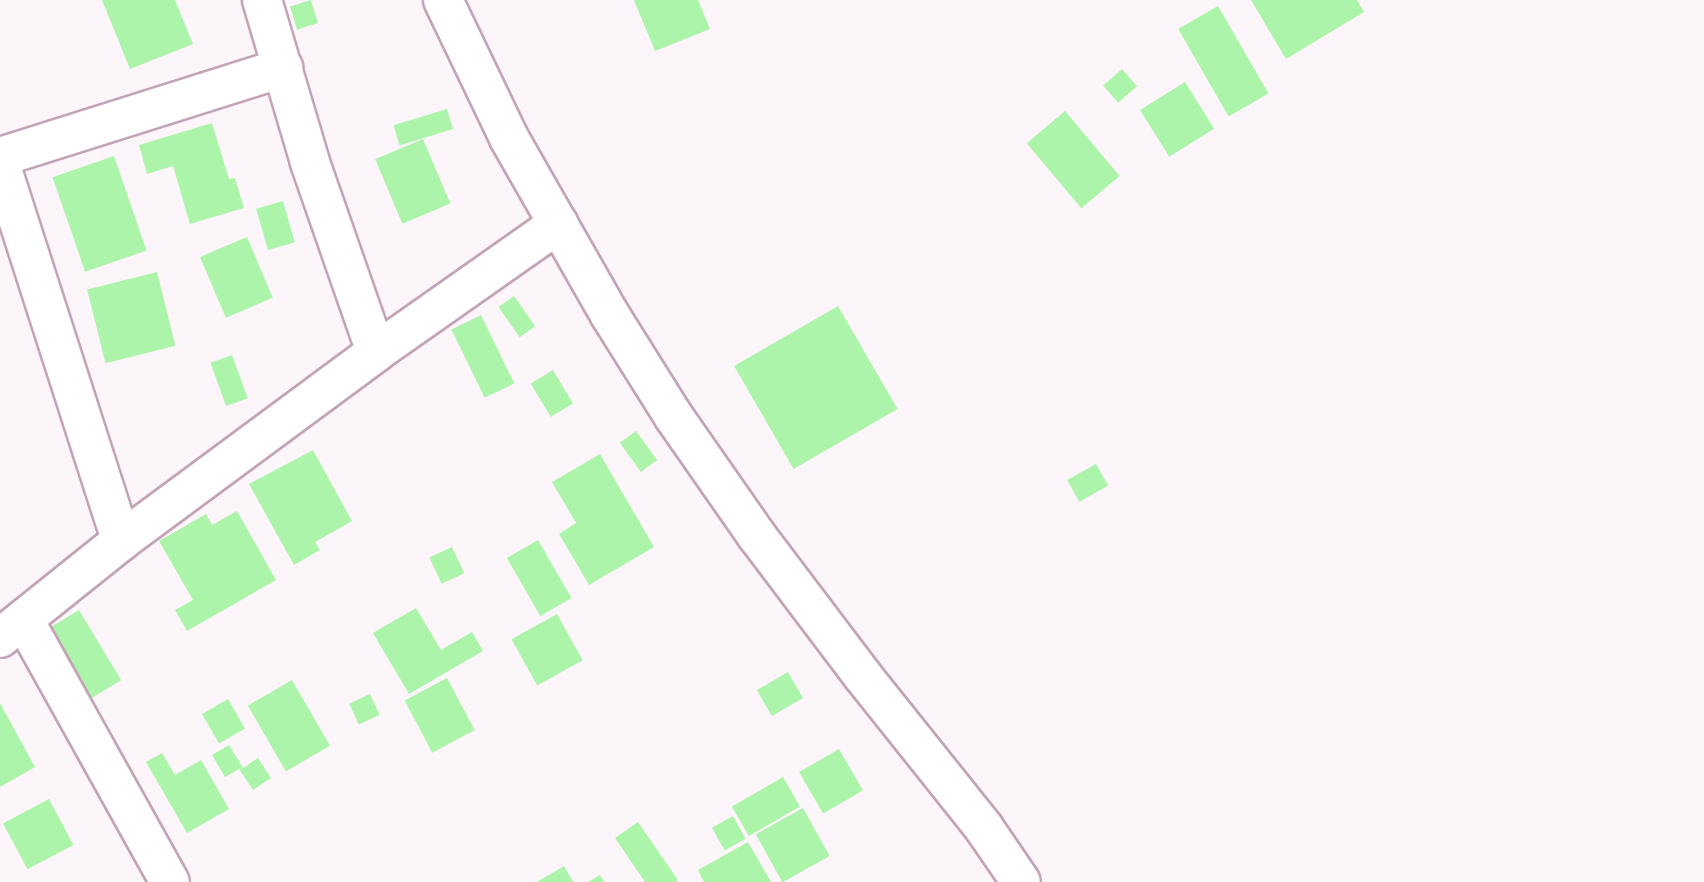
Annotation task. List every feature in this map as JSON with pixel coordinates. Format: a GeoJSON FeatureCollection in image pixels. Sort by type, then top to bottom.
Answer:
{"type":"FeatureCollection","features":[{"type":"Feature","properties":{"kind":"street"},"geometry":{"type":"LineString","coordinates":[[262,0],[310,162],[376,352]]}},
{"type":"Feature","properties":{"kind":"street"},"geometry":{"type":"LineString","coordinates":[[443,0],[509,138],[558,224],[617,326],[719,482],[862,675],[984,828],[1021,882]]}},
{"type":"Feature","properties":{"kind":"street"},"geometry":{"type":"LineString","coordinates":[[0,158],[283,68]]}},
{"type":"Feature","properties":{"kind":"street"},"geometry":{"type":"LineString","coordinates":[[0,163],[121,541]]}},
{"type":"Feature","properties":{"kind":"street"},"geometry":{"type":"LineString","coordinates":[[170,882],[12,629],[121,541],[376,352],[558,224]]}},
{"type":"Feature","properties":{"kind":"building"},"geometry":{"type":"Polygon","coordinates":[[[102,0],[175,0],[193,44],[130,69],[102,0]]]}},
{"type":"Feature","properties":{"kind":"building"},"geometry":{"type":"Polygon","coordinates":[[[311,0],[318,23],[297,29],[290,6],[311,0]]]}},
{"type":"Feature","properties":{"kind":"building"},"geometry":{"type":"Polygon","coordinates":[[[634,0],[698,0],[710,29],[655,51],[634,0]]]}},
{"type":"Feature","properties":{"kind":"building"},"geometry":{"type":"Polygon","coordinates":[[[1251,0],[1357,0],[1364,12],[1286,59],[1251,0]]]}},
{"type":"Feature","properties":{"kind":"building"},"geometry":{"type":"Polygon","coordinates":[[[1218,6],[1268,93],[1229,116],[1178,29],[1218,6]]]}},
{"type":"Feature","properties":{"kind":"building"},"geometry":{"type":"Polygon","coordinates":[[[1122,69],[1137,86],[1118,103],[1103,85],[1122,69]]]}},
{"type":"Feature","properties":{"kind":"building"},"geometry":{"type":"Polygon","coordinates":[[[1185,82],[1214,129],[1169,157],[1140,110],[1185,82]]]}},
{"type":"Feature","properties":{"kind":"building"},"geometry":{"type":"Polygon","coordinates":[[[447,109],[453,129],[400,145],[393,125],[447,109]]]}},
{"type":"Feature","properties":{"kind":"building"},"geometry":{"type":"Polygon","coordinates":[[[1065,111],[1120,176],[1081,208],[1027,143],[1065,111]]]}},
{"type":"Feature","properties":{"kind":"building"},"geometry":{"type":"Polygon","coordinates":[[[212,123],[229,179],[235,178],[244,208],[190,224],[173,166],[147,174],[139,145],[212,123]]]}},
{"type":"Feature","properties":{"kind":"building"},"geometry":{"type":"Polygon","coordinates":[[[423,139],[450,203],[402,224],[375,159],[423,139]]]}},
{"type":"Feature","properties":{"kind":"building"},"geometry":{"type":"Polygon","coordinates":[[[114,156],[147,251],[85,272],[53,177],[114,156]]]}},
{"type":"Feature","properties":{"kind":"building"},"geometry":{"type":"Polygon","coordinates":[[[283,201],[295,242],[268,250],[256,209],[283,201]]]}},
{"type":"Feature","properties":{"kind":"building"},"geometry":{"type":"Polygon","coordinates":[[[247,237],[273,298],[226,318],[200,257],[247,237]]]}},
{"type":"Feature","properties":{"kind":"building"},"geometry":{"type":"Polygon","coordinates":[[[157,272],[175,346],[106,363],[87,289],[157,272]]]}},
{"type":"Feature","properties":{"kind":"building"},"geometry":{"type":"Polygon","coordinates":[[[514,296],[535,326],[520,337],[498,307],[514,296]]]}},
{"type":"Feature","properties":{"kind":"building"},"geometry":{"type":"Polygon","coordinates":[[[838,306],[898,409],[794,469],[734,366],[838,306]]]}},
{"type":"Feature","properties":{"kind":"building"},"geometry":{"type":"Polygon","coordinates":[[[481,315],[514,383],[485,398],[451,329],[481,315]]]}},
{"type":"Feature","properties":{"kind":"building"},"geometry":{"type":"Polygon","coordinates":[[[232,355],[248,398],[226,406],[210,363],[232,355]]]}},
{"type":"Feature","properties":{"kind":"building"},"geometry":{"type":"Polygon","coordinates":[[[553,370],[573,403],[551,417],[531,383],[553,370]]]}},
{"type":"Feature","properties":{"kind":"building"},"geometry":{"type":"Polygon","coordinates":[[[636,431],[657,460],[641,472],[620,443],[636,431]]]}},
{"type":"Feature","properties":{"kind":"building"},"geometry":{"type":"Polygon","coordinates":[[[313,450],[352,521],[315,542],[320,550],[294,565],[249,484],[313,450]]]}},
{"type":"Feature","properties":{"kind":"building"},"geometry":{"type":"Polygon","coordinates":[[[600,454],[654,547],[589,585],[559,534],[576,523],[552,482],[600,454]]]}},
{"type":"Feature","properties":{"kind":"building"},"geometry":{"type":"Polygon","coordinates":[[[1096,464],[1108,486],[1079,502],[1067,480],[1096,464]]]}},
{"type":"Feature","properties":{"kind":"building"},"geometry":{"type":"Polygon","coordinates":[[[237,511],[276,580],[187,631],[175,610],[193,600],[159,541],[206,514],[212,525],[237,511]]]}},
{"type":"Feature","properties":{"kind":"building"},"geometry":{"type":"Polygon","coordinates":[[[538,540],[572,598],[540,616],[507,558],[538,540]]]}},
{"type":"Feature","properties":{"kind":"building"},"geometry":{"type":"Polygon","coordinates":[[[452,547],[464,573],[442,584],[429,558],[452,547]]]}},
{"type":"Feature","properties":{"kind":"building"},"geometry":{"type":"Polygon","coordinates":[[[416,608],[441,650],[472,632],[483,651],[409,694],[373,633],[416,608]]]}},
{"type":"Feature","properties":{"kind":"building"},"geometry":{"type":"Polygon","coordinates":[[[79,610],[121,680],[63,715],[21,645],[79,610]]]}},
{"type":"Feature","properties":{"kind":"building"},"geometry":{"type":"Polygon","coordinates":[[[557,614],[583,660],[537,686],[512,639],[557,614]]]}},
{"type":"Feature","properties":{"kind":"building"},"geometry":{"type":"Polygon","coordinates":[[[788,672],[803,698],[772,716],[757,690],[788,672]]]}},
{"type":"Feature","properties":{"kind":"building"},"geometry":{"type":"Polygon","coordinates":[[[447,678],[475,730],[432,753],[405,701],[447,678]]]}},
{"type":"Feature","properties":{"kind":"building"},"geometry":{"type":"Polygon","coordinates":[[[292,680],[330,746],[286,771],[248,706],[292,680]]]}},
{"type":"Feature","properties":{"kind":"building"},"geometry":{"type":"Polygon","coordinates":[[[370,694],[380,715],[359,725],[349,704],[370,694]]]}},
{"type":"Feature","properties":{"kind":"building"},"geometry":{"type":"Polygon","coordinates":[[[228,699],[245,728],[219,743],[202,714],[228,699]]]}},
{"type":"Feature","properties":{"kind":"building"},"geometry":{"type":"Polygon","coordinates":[[[0,703],[35,767],[0,787],[0,703]]]}},
{"type":"Feature","properties":{"kind":"building"},"geometry":{"type":"Polygon","coordinates":[[[229,745],[243,768],[258,758],[271,778],[253,790],[239,769],[225,777],[212,755],[229,745]]]}},
{"type":"Feature","properties":{"kind":"building"},"geometry":{"type":"Polygon","coordinates":[[[839,749],[863,791],[823,814],[799,772],[839,749]]]}},
{"type":"Feature","properties":{"kind":"building"},"geometry":{"type":"Polygon","coordinates":[[[162,753],[175,775],[201,760],[229,809],[187,833],[146,762],[162,753]]]}},
{"type":"Feature","properties":{"kind":"building"},"geometry":{"type":"Polygon","coordinates":[[[783,777],[800,806],[749,836],[732,806],[783,777]]]}},
{"type":"Feature","properties":{"kind":"building"},"geometry":{"type":"Polygon","coordinates":[[[49,799],[73,845],[27,869],[3,823],[49,799]]]}},
{"type":"Feature","properties":{"kind":"building"},"geometry":{"type":"Polygon","coordinates":[[[803,808],[830,856],[782,882],[756,834],[803,808]]]}},
{"type":"Feature","properties":{"kind":"building"},"geometry":{"type":"Polygon","coordinates":[[[733,816],[746,839],[725,850],[712,828],[733,816]]]}},
{"type":"Feature","properties":{"kind":"building"},"geometry":{"type":"Polygon","coordinates":[[[638,822],[678,880],[676,882],[645,882],[615,838],[638,822]]]}},
{"type":"Feature","properties":{"kind":"building"},"geometry":{"type":"Polygon","coordinates":[[[748,842],[771,882],[704,882],[698,870],[748,842]]]}},
{"type":"Feature","properties":{"kind":"building"},"geometry":{"type":"Polygon","coordinates":[[[564,866],[573,882],[537,882],[564,866]]]}},
{"type":"Feature","properties":{"kind":"building"},"geometry":{"type":"Polygon","coordinates":[[[600,875],[604,882],[588,882],[600,875]]]}}]}
